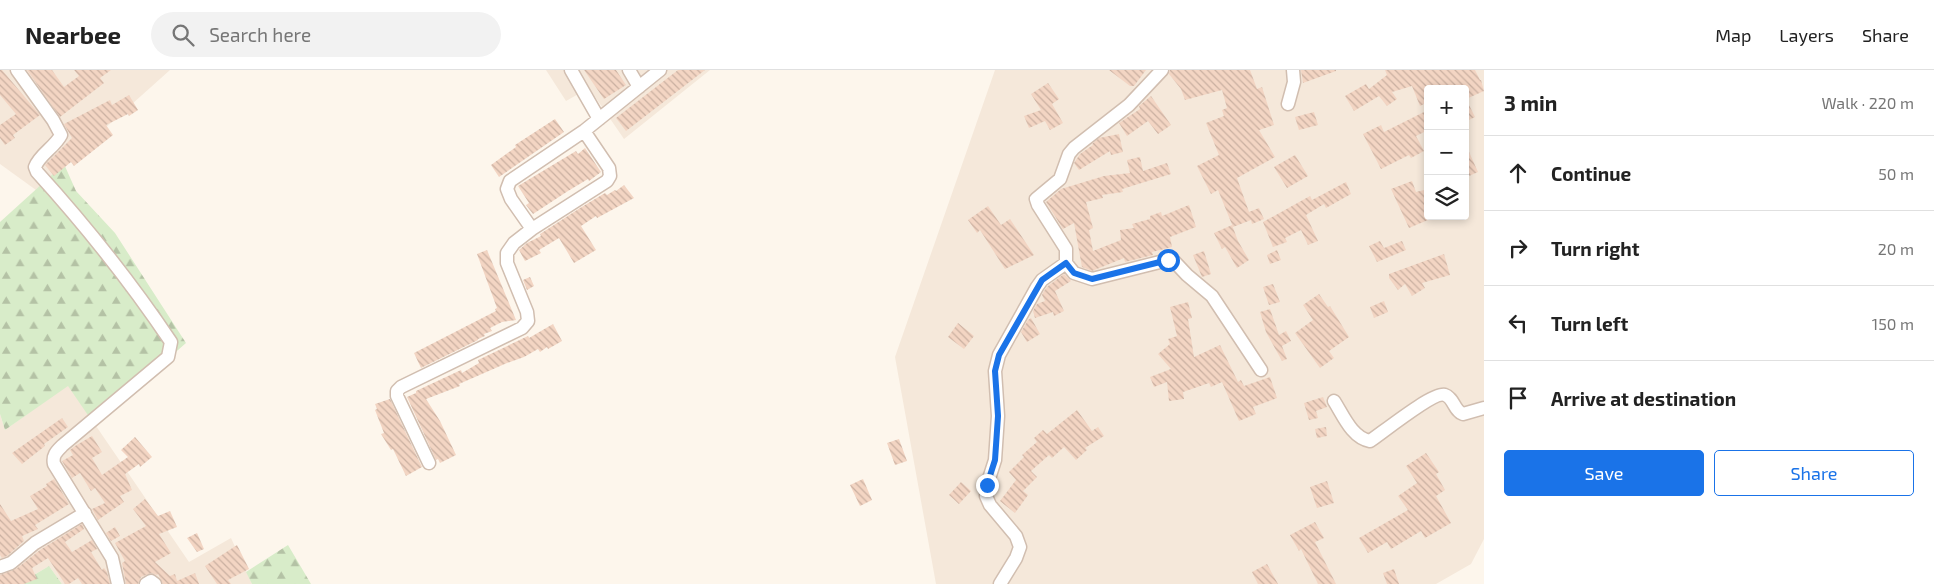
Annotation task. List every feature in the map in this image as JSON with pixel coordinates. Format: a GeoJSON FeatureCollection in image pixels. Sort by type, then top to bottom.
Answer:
{"type":"FeatureCollection","features":[{"type":"Feature","properties":{"kind":"street"},"geometry":{"type":"LineString","coordinates":[[17,70],[54,120],[61,135],[52,148],[37,163],[35,167],[37,172],[100,243],[171,342],[168,357],[56,452],[53,459],[54,464],[112,558],[118,584]]}},
{"type":"Feature","properties":{"kind":"street"},"geometry":{"type":"LineString","coordinates":[[571,70],[599,119]]}},
{"type":"Feature","properties":{"kind":"street"},"geometry":{"type":"LineString","coordinates":[[629,70],[639,87]]}},
{"type":"Feature","properties":{"kind":"street"},"geometry":{"type":"LineString","coordinates":[[532,229],[511,199],[507,189],[510,181],[584,131],[660,70]]}},
{"type":"Feature","properties":{"kind":"street"},"geometry":{"type":"LineString","coordinates":[[1162,70],[1129,105],[1074,148],[1069,154],[1060,179],[1036,199],[1066,249],[1066,263],[1074,273],[1092,279],[1172,259],[1187,276],[1212,296],[1261,370]]}},
{"type":"Feature","properties":{"kind":"street"},"geometry":{"type":"LineString","coordinates":[[1288,104],[1294,82],[1292,70]]}},
{"type":"Feature","properties":{"kind":"street"},"geometry":{"type":"LineString","coordinates":[[429,462],[397,396],[398,391],[522,328],[528,321],[527,312],[507,262],[507,253],[514,243],[532,229],[607,181],[610,176],[609,168],[584,131]]}},
{"type":"Feature","properties":{"kind":"street"},"geometry":{"type":"LineString","coordinates":[[1000,584],[1016,558],[1020,547],[1016,536],[990,506],[986,496],[987,485],[995,460],[998,416],[995,371],[999,355],[1042,280],[1066,263]]}},
{"type":"Feature","properties":{"kind":"street"},"geometry":{"type":"LineString","coordinates":[[1334,401],[1355,433],[1362,440],[1370,441],[1410,412],[1440,395],[1447,396],[1452,400],[1459,413],[1463,414],[1484,408]]}},
{"type":"Feature","properties":{"kind":"street"},"geometry":{"type":"LineString","coordinates":[[0,567],[11,563],[35,544],[85,513]]}},
{"type":"Feature","properties":{"kind":"street"},"geometry":{"type":"LineString","coordinates":[[146,584],[151,581],[155,584]]}},
{"type":"Feature","properties":{"kind":"shaded area"},"geometry":{"type":"Polygon","coordinates":[[[0,70],[170,70],[36,190],[0,164],[0,70]]]}},
{"type":"Feature","properties":{"kind":"shaded area"},"geometry":{"type":"Polygon","coordinates":[[[546,70],[710,70],[624,139],[589,88],[566,101],[546,70]]]}},
{"type":"Feature","properties":{"kind":"shaded area"},"geometry":{"type":"Polygon","coordinates":[[[995,70],[1484,70],[1484,539],[1471,564],[1436,584],[936,584],[895,357],[995,70]]]}},
{"type":"Feature","properties":{"kind":"shaded area"},"geometry":{"type":"Polygon","coordinates":[[[68,385],[189,562],[231,538],[252,584],[62,584],[49,566],[19,584],[0,584],[0,414],[5,430],[68,385]]]}},
{"type":"Feature","properties":{"kind":"green space"},"geometry":{"type":"Polygon","coordinates":[[[64,164],[76,191],[115,233],[186,343],[94,424],[68,386],[5,430],[0,414],[0,222],[64,164]]]}},
{"type":"Feature","properties":{"kind":"green space"},"geometry":{"type":"Polygon","coordinates":[[[288,545],[311,584],[252,584],[246,572],[288,545]]]}},
{"type":"Feature","properties":{"kind":"green space"},"geometry":{"type":"Polygon","coordinates":[[[49,566],[62,584],[19,584],[49,566]]]}},
{"type":"Feature","properties":{"kind":"building"},"geometry":{"type":"Polygon","coordinates":[[[0,70],[40,115],[13,135],[15,138],[5,145],[0,138],[0,125],[16,114],[0,95],[0,70]]]}},
{"type":"Feature","properties":{"kind":"building"},"geometry":{"type":"Polygon","coordinates":[[[27,70],[52,70],[64,87],[79,76],[74,70],[111,70],[100,78],[104,83],[60,117],[27,70]]]}},
{"type":"Feature","properties":{"kind":"building"},"geometry":{"type":"Polygon","coordinates":[[[584,70],[616,70],[626,85],[604,99],[584,70]]]}},
{"type":"Feature","properties":{"kind":"building"},"geometry":{"type":"Polygon","coordinates":[[[678,70],[705,70],[626,131],[616,118],[678,70]]]}},
{"type":"Feature","properties":{"kind":"building"},"geometry":{"type":"Polygon","coordinates":[[[1109,70],[1146,70],[1134,86],[1130,86],[1109,70]]]}},
{"type":"Feature","properties":{"kind":"building"},"geometry":{"type":"Polygon","coordinates":[[[1170,70],[1250,70],[1257,89],[1262,87],[1274,125],[1259,130],[1275,157],[1237,178],[1249,212],[1259,208],[1264,219],[1252,224],[1251,220],[1233,227],[1218,190],[1211,194],[1197,166],[1219,155],[1206,123],[1224,116],[1222,110],[1227,108],[1222,90],[1185,100],[1181,89],[1169,74],[1170,70]]]}},
{"type":"Feature","properties":{"kind":"building"},"geometry":{"type":"Polygon","coordinates":[[[1301,70],[1336,70],[1336,71],[1303,83],[1301,70]]]}},
{"type":"Feature","properties":{"kind":"building"},"geometry":{"type":"Polygon","coordinates":[[[1385,70],[1475,70],[1481,80],[1484,91],[1469,98],[1469,85],[1424,85],[1424,104],[1420,106],[1412,86],[1392,92],[1397,99],[1387,106],[1379,96],[1354,111],[1345,96],[1366,84],[1369,89],[1387,75],[1385,70]]]}},
{"type":"Feature","properties":{"kind":"building"},"geometry":{"type":"Polygon","coordinates":[[[1048,83],[1059,99],[1052,104],[1063,123],[1050,130],[1045,121],[1029,128],[1024,116],[1041,110],[1031,94],[1048,83]]]}},
{"type":"Feature","properties":{"kind":"building"},"geometry":{"type":"Polygon","coordinates":[[[129,95],[138,110],[129,116],[128,114],[106,125],[113,135],[74,166],[71,162],[54,176],[45,165],[72,138],[64,124],[110,100],[112,105],[129,95]]]}},
{"type":"Feature","properties":{"kind":"building"},"geometry":{"type":"Polygon","coordinates":[[[1151,96],[1171,125],[1158,134],[1148,121],[1127,136],[1119,123],[1140,109],[1139,106],[1151,96]]]}},
{"type":"Feature","properties":{"kind":"building"},"geometry":{"type":"Polygon","coordinates":[[[1469,105],[1475,117],[1469,120],[1469,105]]]}},
{"type":"Feature","properties":{"kind":"building"},"geometry":{"type":"Polygon","coordinates":[[[1314,112],[1318,125],[1299,130],[1295,117],[1314,112]]]}},
{"type":"Feature","properties":{"kind":"building"},"geometry":{"type":"Polygon","coordinates":[[[1424,112],[1424,132],[1416,136],[1424,151],[1411,158],[1409,155],[1381,169],[1363,134],[1381,125],[1384,132],[1424,112]]]}},
{"type":"Feature","properties":{"kind":"building"},"geometry":{"type":"Polygon","coordinates":[[[555,119],[564,132],[499,177],[491,165],[516,147],[515,145],[555,119]]]}},
{"type":"Feature","properties":{"kind":"building"},"geometry":{"type":"Polygon","coordinates":[[[1119,134],[1123,152],[1111,155],[1110,151],[1079,170],[1074,163],[1080,154],[1099,138],[1119,134]]]}},
{"type":"Feature","properties":{"kind":"building"},"geometry":{"type":"Polygon","coordinates":[[[585,148],[601,172],[533,214],[526,205],[529,203],[518,186],[576,151],[578,154],[585,148]]]}},
{"type":"Feature","properties":{"kind":"building"},"geometry":{"type":"Polygon","coordinates":[[[1469,152],[1478,172],[1469,176],[1469,152]]]}},
{"type":"Feature","properties":{"kind":"building"},"geometry":{"type":"Polygon","coordinates":[[[1295,155],[1308,176],[1287,188],[1274,167],[1295,155]]]}},
{"type":"Feature","properties":{"kind":"building"},"geometry":{"type":"Polygon","coordinates":[[[1140,157],[1143,171],[1167,163],[1171,174],[1122,189],[1123,192],[1102,195],[1103,198],[1086,202],[1093,228],[1089,230],[1093,251],[1121,240],[1120,230],[1134,228],[1132,224],[1150,219],[1150,216],[1161,212],[1162,216],[1189,205],[1196,227],[1170,237],[1172,247],[1152,252],[1153,255],[1125,262],[1124,258],[1092,271],[1082,267],[1074,223],[1063,229],[1046,202],[1061,189],[1104,176],[1130,173],[1127,160],[1140,157]]]}},
{"type":"Feature","properties":{"kind":"building"},"geometry":{"type":"Polygon","coordinates":[[[1412,181],[1416,192],[1424,190],[1424,220],[1428,220],[1409,228],[1391,189],[1412,181]]]}},
{"type":"Feature","properties":{"kind":"building"},"geometry":{"type":"Polygon","coordinates":[[[1346,182],[1351,194],[1326,208],[1324,204],[1306,215],[1318,241],[1308,245],[1301,230],[1285,238],[1287,242],[1273,247],[1263,222],[1310,196],[1312,200],[1346,182]]]}},
{"type":"Feature","properties":{"kind":"building"},"geometry":{"type":"Polygon","coordinates":[[[624,185],[634,198],[597,218],[596,216],[581,226],[596,250],[574,263],[559,238],[539,250],[541,253],[525,261],[519,250],[527,243],[541,236],[540,234],[605,193],[607,195],[624,185]]]}},
{"type":"Feature","properties":{"kind":"building"},"geometry":{"type":"Polygon","coordinates":[[[988,206],[1001,225],[1010,219],[1034,255],[1005,269],[980,230],[977,233],[968,220],[988,206]]]}},
{"type":"Feature","properties":{"kind":"building"},"geometry":{"type":"Polygon","coordinates":[[[1232,225],[1238,241],[1249,260],[1237,268],[1225,247],[1222,249],[1214,233],[1232,225]]]}},
{"type":"Feature","properties":{"kind":"building"},"geometry":{"type":"Polygon","coordinates":[[[1380,241],[1384,248],[1402,241],[1406,250],[1377,262],[1369,246],[1380,241]]]}},
{"type":"Feature","properties":{"kind":"building"},"geometry":{"type":"Polygon","coordinates":[[[487,250],[516,320],[502,322],[490,328],[492,331],[484,334],[485,336],[421,368],[414,353],[496,311],[495,309],[497,308],[477,254],[487,250]]]}},
{"type":"Feature","properties":{"kind":"building"},"geometry":{"type":"Polygon","coordinates":[[[1277,250],[1281,260],[1270,264],[1267,255],[1277,250]]]}},
{"type":"Feature","properties":{"kind":"building"},"geometry":{"type":"Polygon","coordinates":[[[1204,251],[1211,274],[1202,277],[1193,255],[1204,251]]]}},
{"type":"Feature","properties":{"kind":"building"},"geometry":{"type":"Polygon","coordinates":[[[1444,254],[1450,275],[1422,283],[1425,288],[1412,296],[1405,284],[1398,290],[1389,278],[1389,274],[1444,254]]]}},
{"type":"Feature","properties":{"kind":"building"},"geometry":{"type":"Polygon","coordinates":[[[1064,274],[1071,281],[1055,291],[1064,311],[1054,316],[1053,312],[1035,318],[1033,311],[1037,304],[1045,301],[1042,295],[1044,291],[1064,274]]]}},
{"type":"Feature","properties":{"kind":"building"},"geometry":{"type":"Polygon","coordinates":[[[530,277],[534,286],[527,290],[523,280],[530,277]]]}},
{"type":"Feature","properties":{"kind":"building"},"geometry":{"type":"Polygon","coordinates":[[[1273,284],[1280,302],[1269,305],[1263,287],[1273,284]]]}},
{"type":"Feature","properties":{"kind":"building"},"geometry":{"type":"Polygon","coordinates":[[[1319,294],[1328,307],[1330,306],[1349,337],[1329,351],[1334,358],[1320,368],[1295,333],[1313,320],[1303,305],[1319,294]]]}},
{"type":"Feature","properties":{"kind":"building"},"geometry":{"type":"Polygon","coordinates":[[[1384,301],[1388,312],[1374,318],[1370,307],[1384,301]]]}},
{"type":"Feature","properties":{"kind":"building"},"geometry":{"type":"Polygon","coordinates":[[[1188,302],[1192,318],[1188,319],[1194,357],[1220,345],[1238,382],[1241,380],[1244,386],[1270,377],[1277,398],[1253,407],[1256,414],[1239,421],[1222,382],[1211,387],[1209,383],[1183,392],[1184,399],[1169,401],[1167,382],[1154,387],[1150,377],[1171,369],[1158,354],[1170,344],[1168,339],[1177,336],[1170,307],[1188,302]]]}},
{"type":"Feature","properties":{"kind":"building"},"geometry":{"type":"Polygon","coordinates":[[[1270,309],[1279,335],[1286,331],[1291,341],[1282,346],[1287,359],[1282,361],[1266,332],[1260,312],[1270,309]]]}},
{"type":"Feature","properties":{"kind":"building"},"geometry":{"type":"Polygon","coordinates":[[[1031,318],[1040,334],[1027,342],[1021,332],[1031,318]]]}},
{"type":"Feature","properties":{"kind":"building"},"geometry":{"type":"Polygon","coordinates":[[[958,323],[974,336],[964,349],[948,337],[958,323]]]}},
{"type":"Feature","properties":{"kind":"building"},"geometry":{"type":"Polygon","coordinates":[[[553,324],[562,341],[540,352],[538,349],[524,357],[459,384],[460,386],[426,399],[440,421],[456,455],[440,463],[438,459],[436,460],[407,397],[461,370],[462,373],[479,363],[478,360],[528,336],[529,338],[553,324]]]}},
{"type":"Feature","properties":{"kind":"building"},"geometry":{"type":"Polygon","coordinates":[[[1323,397],[1327,407],[1316,411],[1318,418],[1309,420],[1304,403],[1323,397]]]}},
{"type":"Feature","properties":{"kind":"building"},"geometry":{"type":"Polygon","coordinates":[[[390,399],[422,467],[406,476],[393,449],[391,450],[381,434],[384,433],[375,410],[377,409],[375,404],[390,399]]]}},
{"type":"Feature","properties":{"kind":"building"},"geometry":{"type":"Polygon","coordinates":[[[1077,410],[1092,431],[1098,427],[1104,436],[1085,448],[1087,450],[1076,460],[1064,447],[1052,458],[1049,455],[1031,471],[1037,477],[1023,491],[1028,495],[1015,513],[1000,501],[1016,480],[1009,472],[1024,457],[1022,455],[1037,442],[1034,438],[1043,430],[1047,434],[1077,410]]]}},
{"type":"Feature","properties":{"kind":"building"},"geometry":{"type":"Polygon","coordinates":[[[62,418],[68,427],[44,444],[45,446],[22,464],[12,453],[62,418]]]}},
{"type":"Feature","properties":{"kind":"building"},"geometry":{"type":"Polygon","coordinates":[[[1326,427],[1327,436],[1317,438],[1315,429],[1326,427]]]}},
{"type":"Feature","properties":{"kind":"building"},"geometry":{"type":"Polygon","coordinates":[[[92,436],[102,452],[92,458],[102,475],[128,457],[121,450],[135,437],[152,457],[140,467],[139,464],[125,474],[132,490],[120,496],[124,502],[98,520],[92,509],[105,503],[95,488],[91,491],[80,473],[72,478],[62,461],[73,455],[70,450],[92,436]]]}},
{"type":"Feature","properties":{"kind":"building"},"geometry":{"type":"Polygon","coordinates":[[[899,439],[907,461],[895,465],[887,443],[899,439]]]}},
{"type":"Feature","properties":{"kind":"building"},"geometry":{"type":"Polygon","coordinates":[[[1426,453],[1439,472],[1436,474],[1445,490],[1436,496],[1451,523],[1425,538],[1421,531],[1391,549],[1387,542],[1368,553],[1359,538],[1408,510],[1398,496],[1417,483],[1406,466],[1426,453]]]}},
{"type":"Feature","properties":{"kind":"building"},"geometry":{"type":"Polygon","coordinates":[[[54,479],[69,504],[35,525],[38,529],[22,536],[24,541],[2,558],[0,555],[0,504],[11,521],[38,509],[30,496],[47,486],[46,484],[54,479]]]}},
{"type":"Feature","properties":{"kind":"building"},"geometry":{"type":"Polygon","coordinates":[[[863,479],[872,500],[860,506],[850,485],[863,479]]]}},
{"type":"Feature","properties":{"kind":"building"},"geometry":{"type":"Polygon","coordinates":[[[1327,481],[1334,503],[1317,508],[1310,487],[1327,481]]]}},
{"type":"Feature","properties":{"kind":"building"},"geometry":{"type":"Polygon","coordinates":[[[961,482],[971,491],[959,504],[949,495],[961,482]]]}},
{"type":"Feature","properties":{"kind":"building"},"geometry":{"type":"Polygon","coordinates":[[[145,499],[158,516],[170,511],[177,527],[159,534],[171,553],[155,562],[170,576],[175,574],[177,581],[195,573],[199,584],[163,584],[158,574],[151,573],[141,577],[138,584],[126,584],[122,563],[125,561],[115,543],[146,526],[133,509],[145,499]]]}},
{"type":"Feature","properties":{"kind":"building"},"geometry":{"type":"Polygon","coordinates":[[[1315,522],[1324,538],[1315,542],[1336,584],[1318,584],[1301,549],[1299,551],[1290,535],[1315,522]]]}},
{"type":"Feature","properties":{"kind":"building"},"geometry":{"type":"Polygon","coordinates":[[[82,524],[84,529],[65,542],[72,552],[92,540],[97,549],[91,552],[102,570],[104,568],[107,572],[110,584],[82,584],[78,578],[69,584],[65,584],[48,558],[32,568],[37,579],[24,584],[0,584],[0,575],[16,569],[40,550],[82,524]]]}},
{"type":"Feature","properties":{"kind":"building"},"geometry":{"type":"Polygon","coordinates":[[[115,527],[120,536],[111,541],[106,533],[115,527]]]}},
{"type":"Feature","properties":{"kind":"building"},"geometry":{"type":"Polygon","coordinates":[[[197,533],[204,549],[197,552],[187,538],[197,533]]]}},
{"type":"Feature","properties":{"kind":"building"},"geometry":{"type":"Polygon","coordinates":[[[237,545],[249,569],[228,580],[231,584],[217,584],[205,566],[237,545]]]}},
{"type":"Feature","properties":{"kind":"building"},"geometry":{"type":"Polygon","coordinates":[[[1267,564],[1278,584],[1258,584],[1252,572],[1267,564]]]}},
{"type":"Feature","properties":{"kind":"building"},"geometry":{"type":"Polygon","coordinates":[[[1394,569],[1399,584],[1387,584],[1383,573],[1394,569]]]}},
{"type":"Feature","properties":{"kind":"route"},"geometry":{"type":"LineString","coordinates":[[987,485],[995,460],[998,416],[995,371],[999,355],[1042,280],[1066,263],[1074,273],[1092,279],[1168,260]]}}]}
